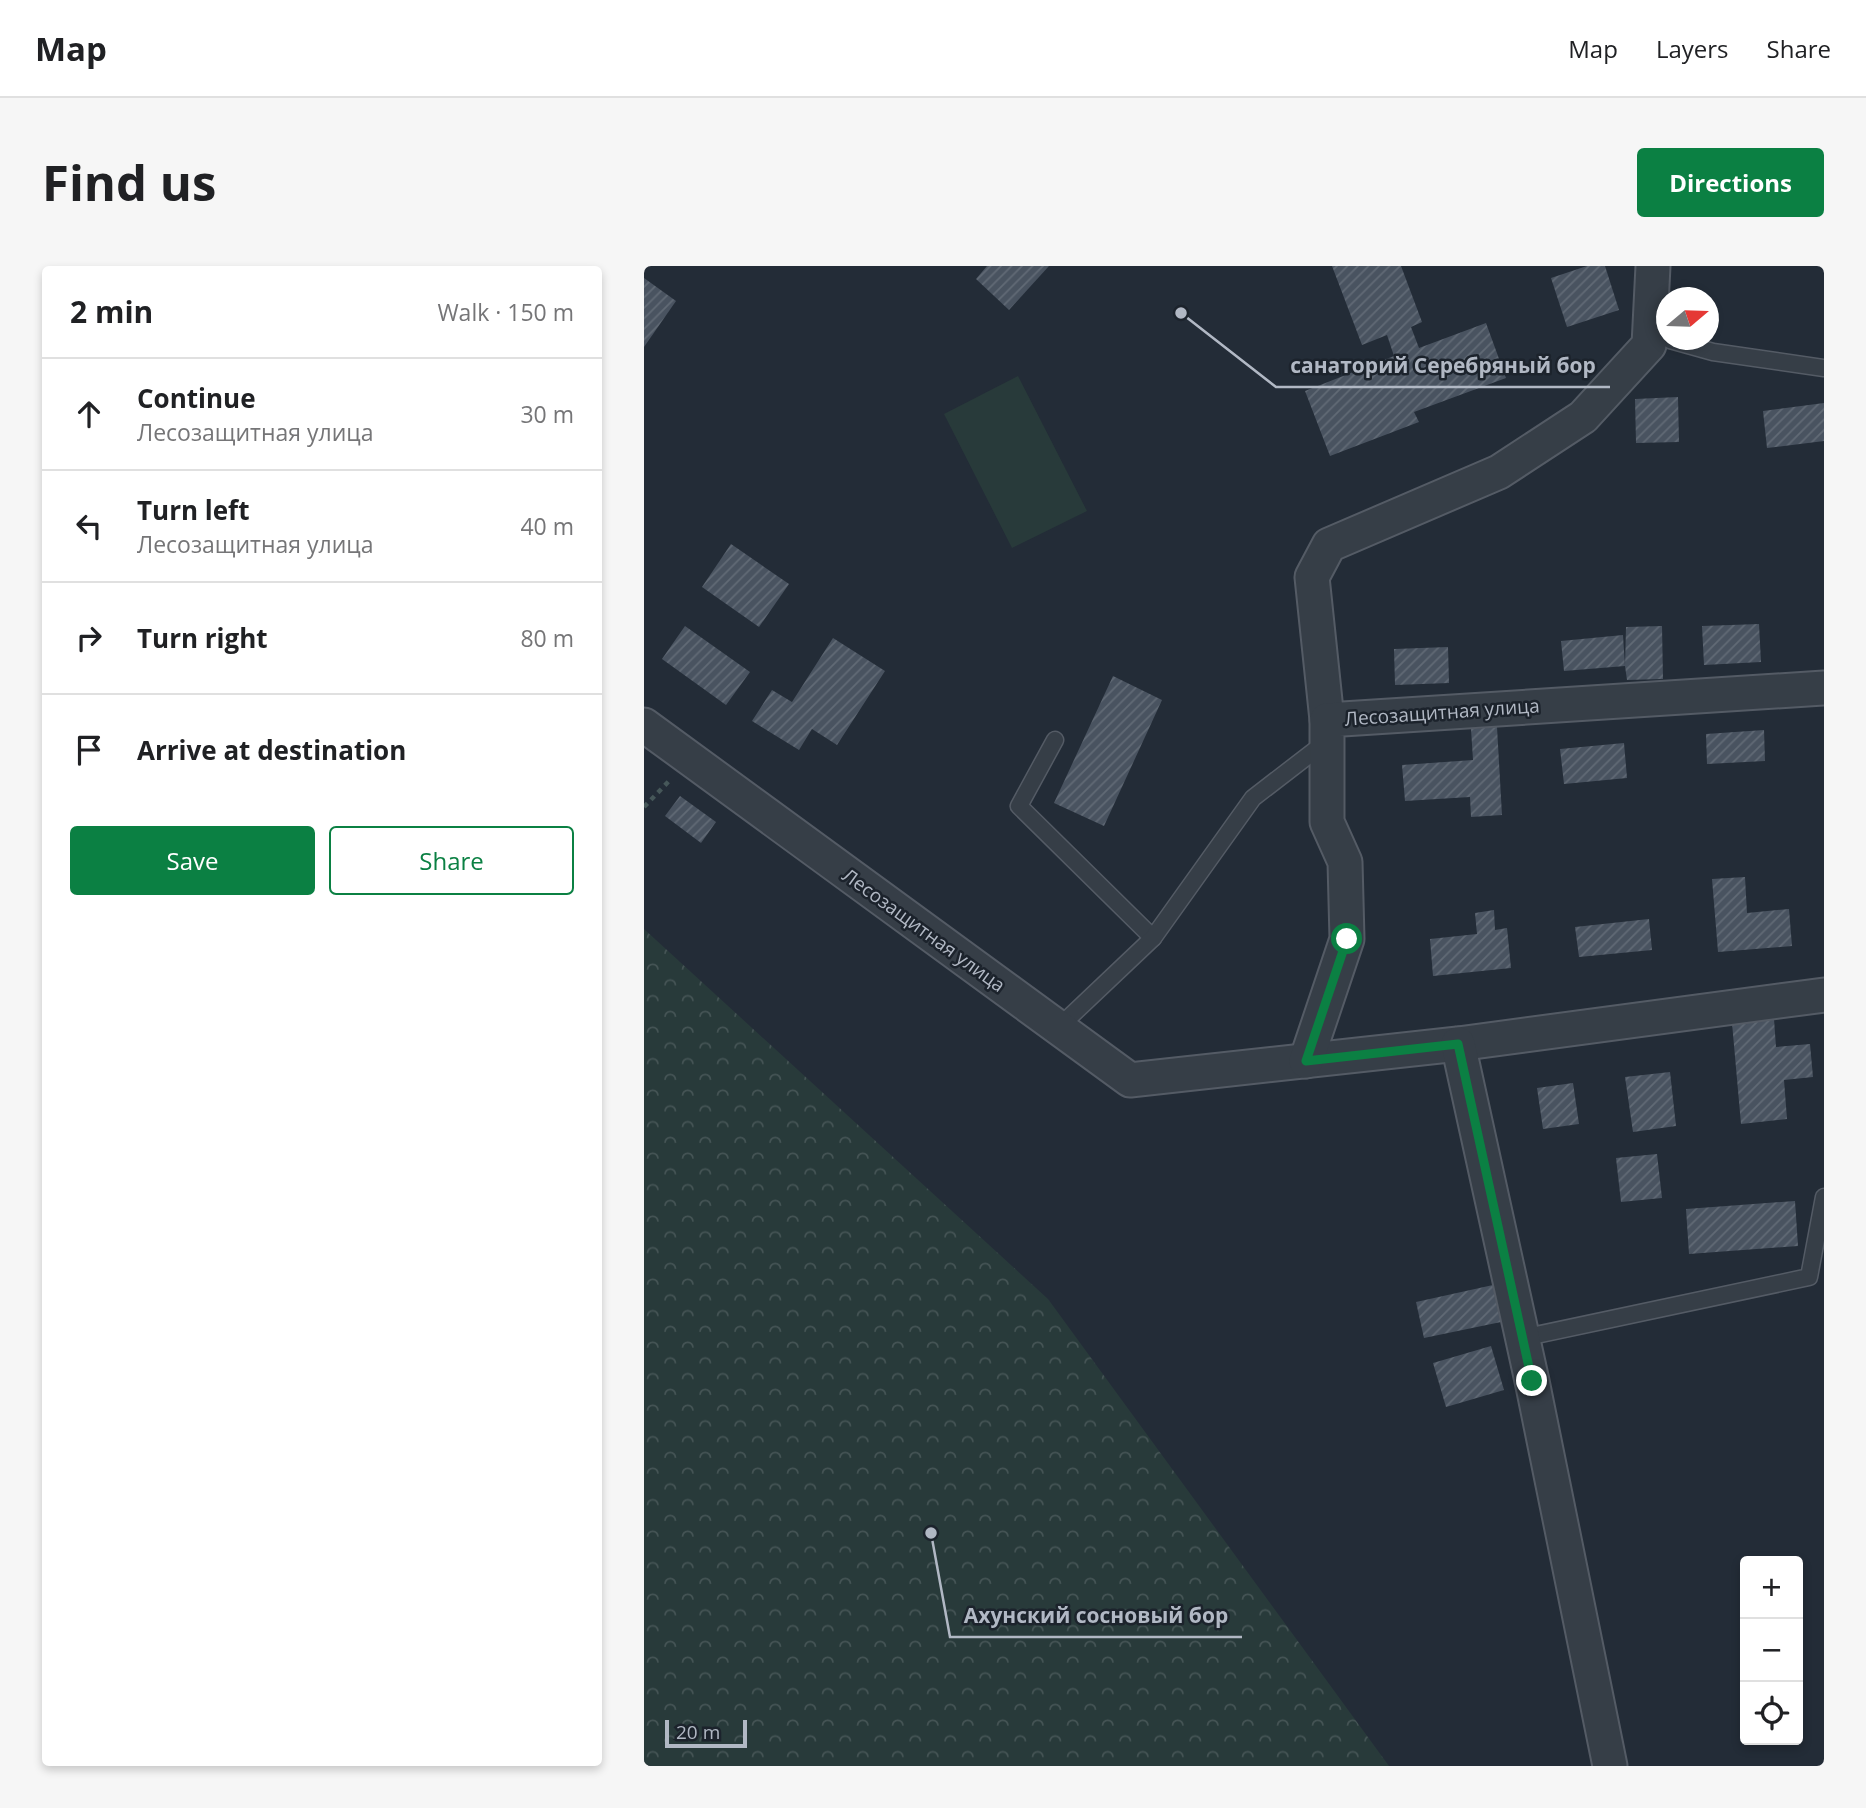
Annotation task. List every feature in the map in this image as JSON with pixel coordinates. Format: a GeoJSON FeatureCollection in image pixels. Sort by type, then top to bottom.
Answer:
{"type":"FeatureCollection","features":[{"type":"Feature","properties":{"kind":"street"},"geometry":{"type":"LineString","coordinates":[[1653,266],[1656,290]]}},
{"type":"Feature","properties":{"kind":"street"},"geometry":{"type":"LineString","coordinates":[[1327,730],[1312,577],[1329,545],[1499,472],[1583,417],[1656,341]]}},
{"type":"Feature","properties":{"kind":"street","name":"Лесозащитная улица"},"geometry":{"type":"LineString","coordinates":[[1306,1061],[1347,939],[1345,862],[1327,821],[1327,730],[1824,688]]}},
{"type":"Feature","properties":{"kind":"street","name":"Лесозащитная улица"},"geometry":{"type":"LineString","coordinates":[[644,725],[1130,1080],[1458,1044],[1824,995]]}},
{"type":"Feature","properties":{"kind":"street"},"geometry":{"type":"LineString","coordinates":[[1458,1044],[1610,1766]]}},
{"type":"Feature","properties":{"kind":"lane"},"geometry":{"type":"LineString","coordinates":[[1706,350],[1824,368]]}},
{"type":"Feature","properties":{"kind":"lane"},"geometry":{"type":"LineString","coordinates":[[1058,1028],[1153,938],[1254,798],[1327,730]]}},
{"type":"Feature","properties":{"kind":"lane"},"geometry":{"type":"LineString","coordinates":[[1055,740],[1019,806],[1153,938]]}},
{"type":"Feature","properties":{"kind":"lane"},"geometry":{"type":"LineString","coordinates":[[1522,1338],[1809,1277],[1824,1197]]}},
{"type":"Feature","properties":{"kind":"path"},"geometry":{"type":"LineString","coordinates":[[644,807],[690,759]]}},
{"type":"Feature","properties":{"kind":"green space"},"geometry":{"type":"Polygon","coordinates":[[[1018,376],[1087,511],[1012,548],[944,414],[1018,376]]]}},
{"type":"Feature","properties":{"kind":"green space"},"geometry":{"type":"Polygon","coordinates":[[[644,929],[1048,1299],[1389,1766],[644,1766],[644,929]]]}},
{"type":"Feature","properties":{"kind":"building"},"geometry":{"type":"Polygon","coordinates":[[[987,266],[1049,266],[1009,310],[976,279],[987,266]]]}},
{"type":"Feature","properties":{"kind":"building"},"geometry":{"type":"Polygon","coordinates":[[[1332,266],[1401,266],[1422,322],[1411,327],[1419,348],[1486,323],[1506,378],[1414,412],[1419,422],[1330,456],[1305,391],[1394,356],[1387,335],[1362,345],[1332,266]]]}},
{"type":"Feature","properties":{"kind":"building"},"geometry":{"type":"Polygon","coordinates":[[[1587,266],[1605,266],[1619,310],[1567,327],[1551,278],[1587,266]]]}},
{"type":"Feature","properties":{"kind":"building"},"geometry":{"type":"Polygon","coordinates":[[[644,278],[676,301],[644,347],[644,278]]]}},
{"type":"Feature","properties":{"kind":"building"},"geometry":{"type":"Polygon","coordinates":[[[1678,397],[1679,442],[1636,443],[1635,399],[1678,397]]]}},
{"type":"Feature","properties":{"kind":"building"},"geometry":{"type":"Polygon","coordinates":[[[1824,403],[1824,441],[1767,448],[1763,411],[1824,403]]]}},
{"type":"Feature","properties":{"kind":"building"},"geometry":{"type":"Polygon","coordinates":[[[731,544],[789,584],[759,627],[702,587],[731,544]]]}},
{"type":"Feature","properties":{"kind":"building"},"geometry":{"type":"Polygon","coordinates":[[[1759,624],[1761,662],[1704,665],[1702,626],[1759,624]]]}},
{"type":"Feature","properties":{"kind":"building"},"geometry":{"type":"Polygon","coordinates":[[[685,626],[750,672],[726,705],[662,659],[685,626]]]}},
{"type":"Feature","properties":{"kind":"building"},"geometry":{"type":"Polygon","coordinates":[[[1662,626],[1663,679],[1627,680],[1626,627],[1662,626]]]}},
{"type":"Feature","properties":{"kind":"building"},"geometry":{"type":"Polygon","coordinates":[[[1623,635],[1625,666],[1564,671],[1561,641],[1623,635]]]}},
{"type":"Feature","properties":{"kind":"building"},"geometry":{"type":"Polygon","coordinates":[[[833,638],[885,671],[837,745],[812,729],[799,750],[752,721],[772,690],[792,702],[833,638]]]}},
{"type":"Feature","properties":{"kind":"building"},"geometry":{"type":"Polygon","coordinates":[[[1448,647],[1449,683],[1395,685],[1394,649],[1448,647]]]}},
{"type":"Feature","properties":{"kind":"building"},"geometry":{"type":"Polygon","coordinates":[[[1113,676],[1162,700],[1104,826],[1054,803],[1113,676]]]}},
{"type":"Feature","properties":{"kind":"building"},"geometry":{"type":"Polygon","coordinates":[[[1497,727],[1502,815],[1471,817],[1470,797],[1405,801],[1402,765],[1473,760],[1471,729],[1497,727]]]}},
{"type":"Feature","properties":{"kind":"building"},"geometry":{"type":"Polygon","coordinates":[[[1764,730],[1765,761],[1707,764],[1706,734],[1764,730]]]}},
{"type":"Feature","properties":{"kind":"building"},"geometry":{"type":"Polygon","coordinates":[[[1624,743],[1627,778],[1564,784],[1560,749],[1624,743]]]}},
{"type":"Feature","properties":{"kind":"building"},"geometry":{"type":"Polygon","coordinates":[[[680,796],[716,822],[701,843],[665,816],[680,796]]]}},
{"type":"Feature","properties":{"kind":"building"},"geometry":{"type":"Polygon","coordinates":[[[1745,877],[1747,913],[1789,909],[1792,946],[1718,952],[1712,879],[1745,877]]]}},
{"type":"Feature","properties":{"kind":"building"},"geometry":{"type":"Polygon","coordinates":[[[1494,910],[1495,930],[1507,928],[1511,968],[1433,976],[1430,939],[1477,934],[1475,913],[1494,910]]]}},
{"type":"Feature","properties":{"kind":"building"},"geometry":{"type":"Polygon","coordinates":[[[1649,919],[1652,950],[1579,957],[1575,927],[1649,919]]]}},
{"type":"Feature","properties":{"kind":"building"},"geometry":{"type":"Polygon","coordinates":[[[1774,1019],[1776,1047],[1810,1044],[1813,1077],[1784,1080],[1787,1119],[1741,1124],[1732,1023],[1774,1019]]]}},
{"type":"Feature","properties":{"kind":"building"},"geometry":{"type":"Polygon","coordinates":[[[1670,1072],[1676,1126],[1633,1132],[1625,1077],[1670,1072]]]}},
{"type":"Feature","properties":{"kind":"building"},"geometry":{"type":"Polygon","coordinates":[[[1573,1083],[1579,1124],[1543,1129],[1537,1088],[1573,1083]]]}},
{"type":"Feature","properties":{"kind":"building"},"geometry":{"type":"Polygon","coordinates":[[[1657,1154],[1662,1198],[1621,1202],[1616,1158],[1657,1154]]]}},
{"type":"Feature","properties":{"kind":"building"},"geometry":{"type":"Polygon","coordinates":[[[1795,1201],[1798,1246],[1689,1254],[1686,1209],[1795,1201]]]}},
{"type":"Feature","properties":{"kind":"building"},"geometry":{"type":"Polygon","coordinates":[[[1493,1285],[1501,1322],[1424,1338],[1416,1302],[1493,1285]]]}},
{"type":"Feature","properties":{"kind":"building"},"geometry":{"type":"Polygon","coordinates":[[[1491,1346],[1504,1390],[1446,1407],[1433,1363],[1491,1346]]]}},
{"type":"Feature","properties":{"kind":"place","name":"санаторий Серебряный бор"},"geometry":{"type":"Point","coordinates":[1181,313]}},
{"type":"Feature","properties":{"kind":"place","name":"Ахунский сосновый бор"},"geometry":{"type":"Point","coordinates":[931,1533]}},
{"type":"Feature","properties":{"kind":"route"},"geometry":{"type":"LineString","coordinates":[[1347,939],[1306,1061],[1458,1044],[1532,1381]]}}]}
